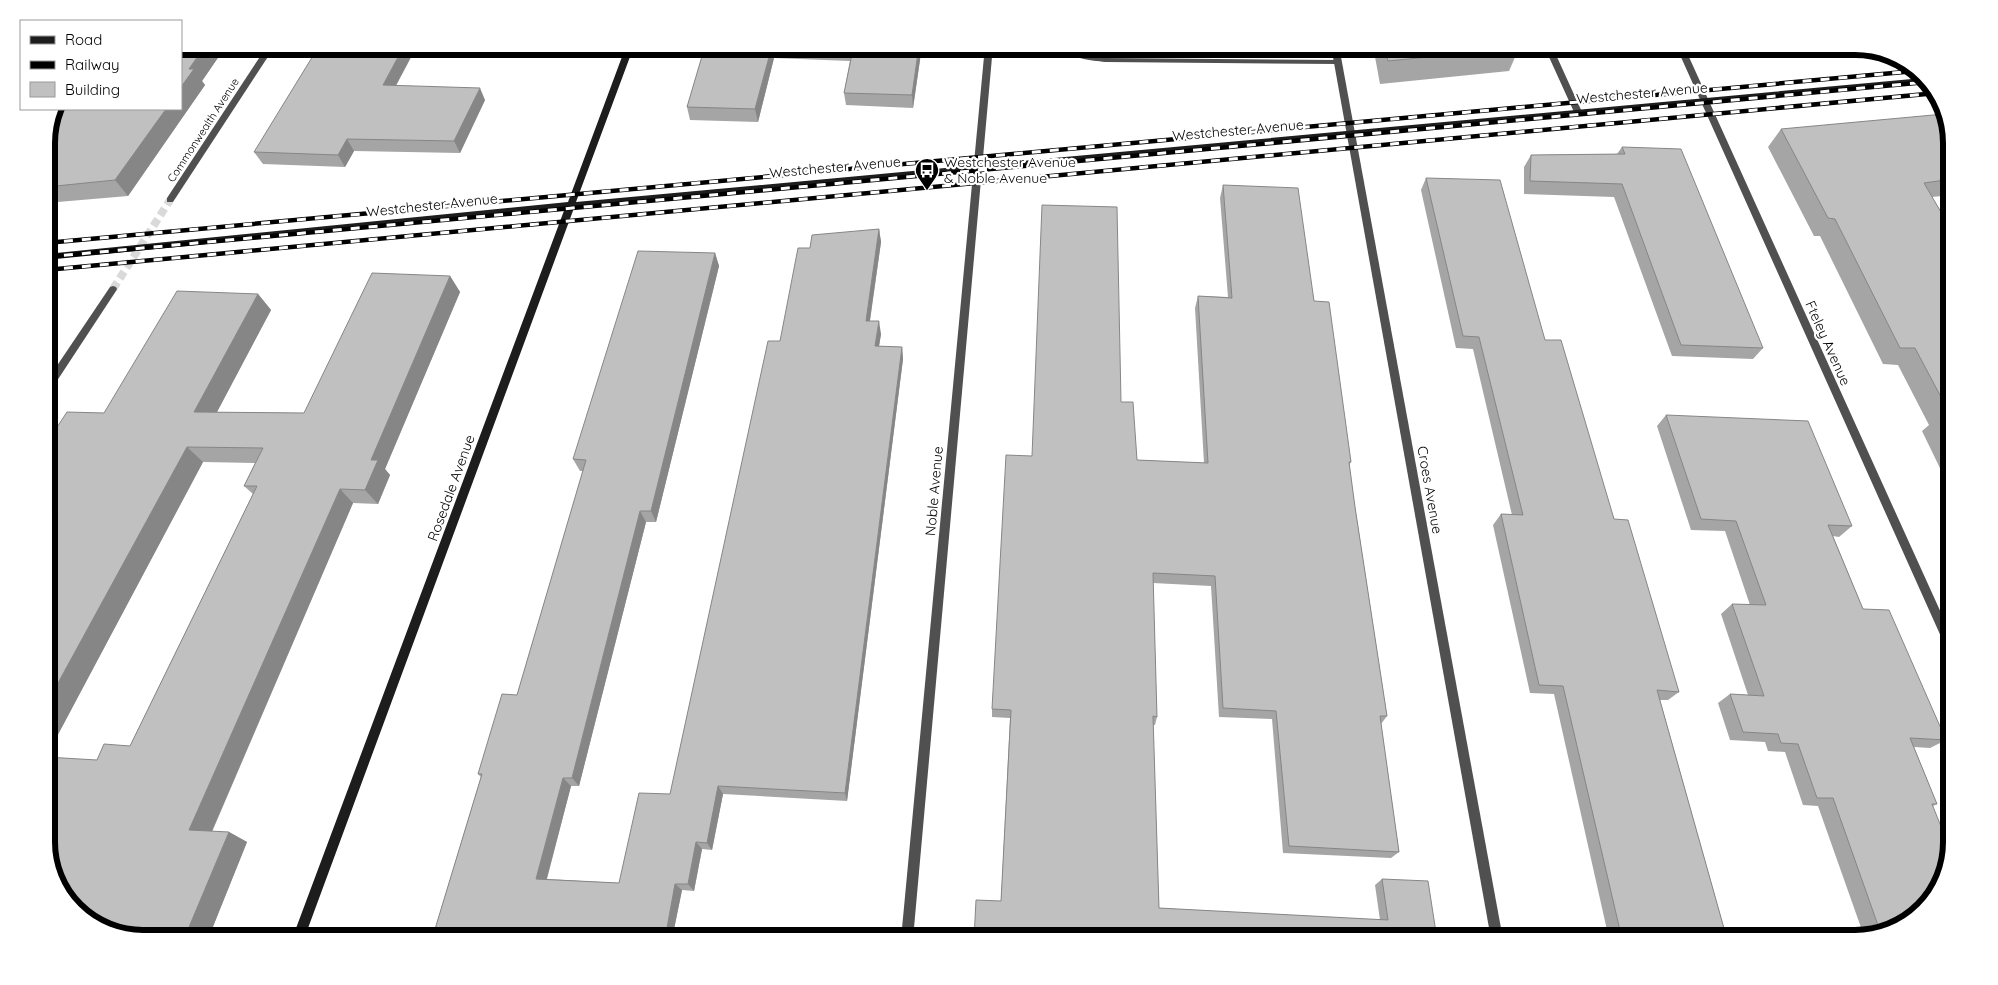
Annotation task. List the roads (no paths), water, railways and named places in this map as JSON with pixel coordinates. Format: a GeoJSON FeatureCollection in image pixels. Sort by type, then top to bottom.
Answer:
{"type":"FeatureCollection","features":[{"type":"Feature","properties":{"kind":"main road","name":"Rosedale Avenue"},"geometry":{"type":"LineString","coordinates":[[301,930],[627,55]]}},
{"type":"Feature","properties":{"kind":"main road","name":"Westchester Avenue"},"geometry":{"type":"LineString","coordinates":[[55,256],[571,205],[1917,81]]}},
{"type":"Feature","properties":{"kind":"street","name":"Commonwealth Avenue"},"geometry":{"type":"LineString","coordinates":[[170,200],[265,55]]}},
{"type":"Feature","properties":{"kind":"street","name":"Noble Avenue"},"geometry":{"type":"LineString","coordinates":[[908,930],[988,55]]}},
{"type":"Feature","properties":{"kind":"street"},"geometry":{"type":"LineString","coordinates":[[1081,55],[1105,60],[1338,62]]}},
{"type":"Feature","properties":{"kind":"street","name":"Croes Avenue"},"geometry":{"type":"LineString","coordinates":[[1337,55],[1495,930]]}},
{"type":"Feature","properties":{"kind":"street"},"geometry":{"type":"LineString","coordinates":[[1552,55],[1578,112]]}},
{"type":"Feature","properties":{"kind":"street","name":"Fteley Avenue"},"geometry":{"type":"LineString","coordinates":[[1684,55],[1943,630]]}},
{"type":"Feature","properties":{"kind":"street"},"geometry":{"type":"LineString","coordinates":[[55,376],[113,289]]}},
{"type":"Feature","properties":{"kind":"tunnel"},"geometry":{"type":"LineString","coordinates":[[113,289],[170,200]]}},
{"type":"Feature","properties":{"kind":"railway"},"geometry":{"type":"LineString","coordinates":[[55,242],[1906,72]]}},
{"type":"Feature","properties":{"kind":"railway"},"geometry":{"type":"LineString","coordinates":[[55,256],[1919,83]]}},
{"type":"Feature","properties":{"kind":"railway"},"geometry":{"type":"LineString","coordinates":[[55,269],[1928,94]]}},
{"type":"Feature","properties":{"kind":"place","name":"Westchester Avenue & Noble Avenue"},"geometry":{"type":"Point","coordinates":[927,191]}}]}
